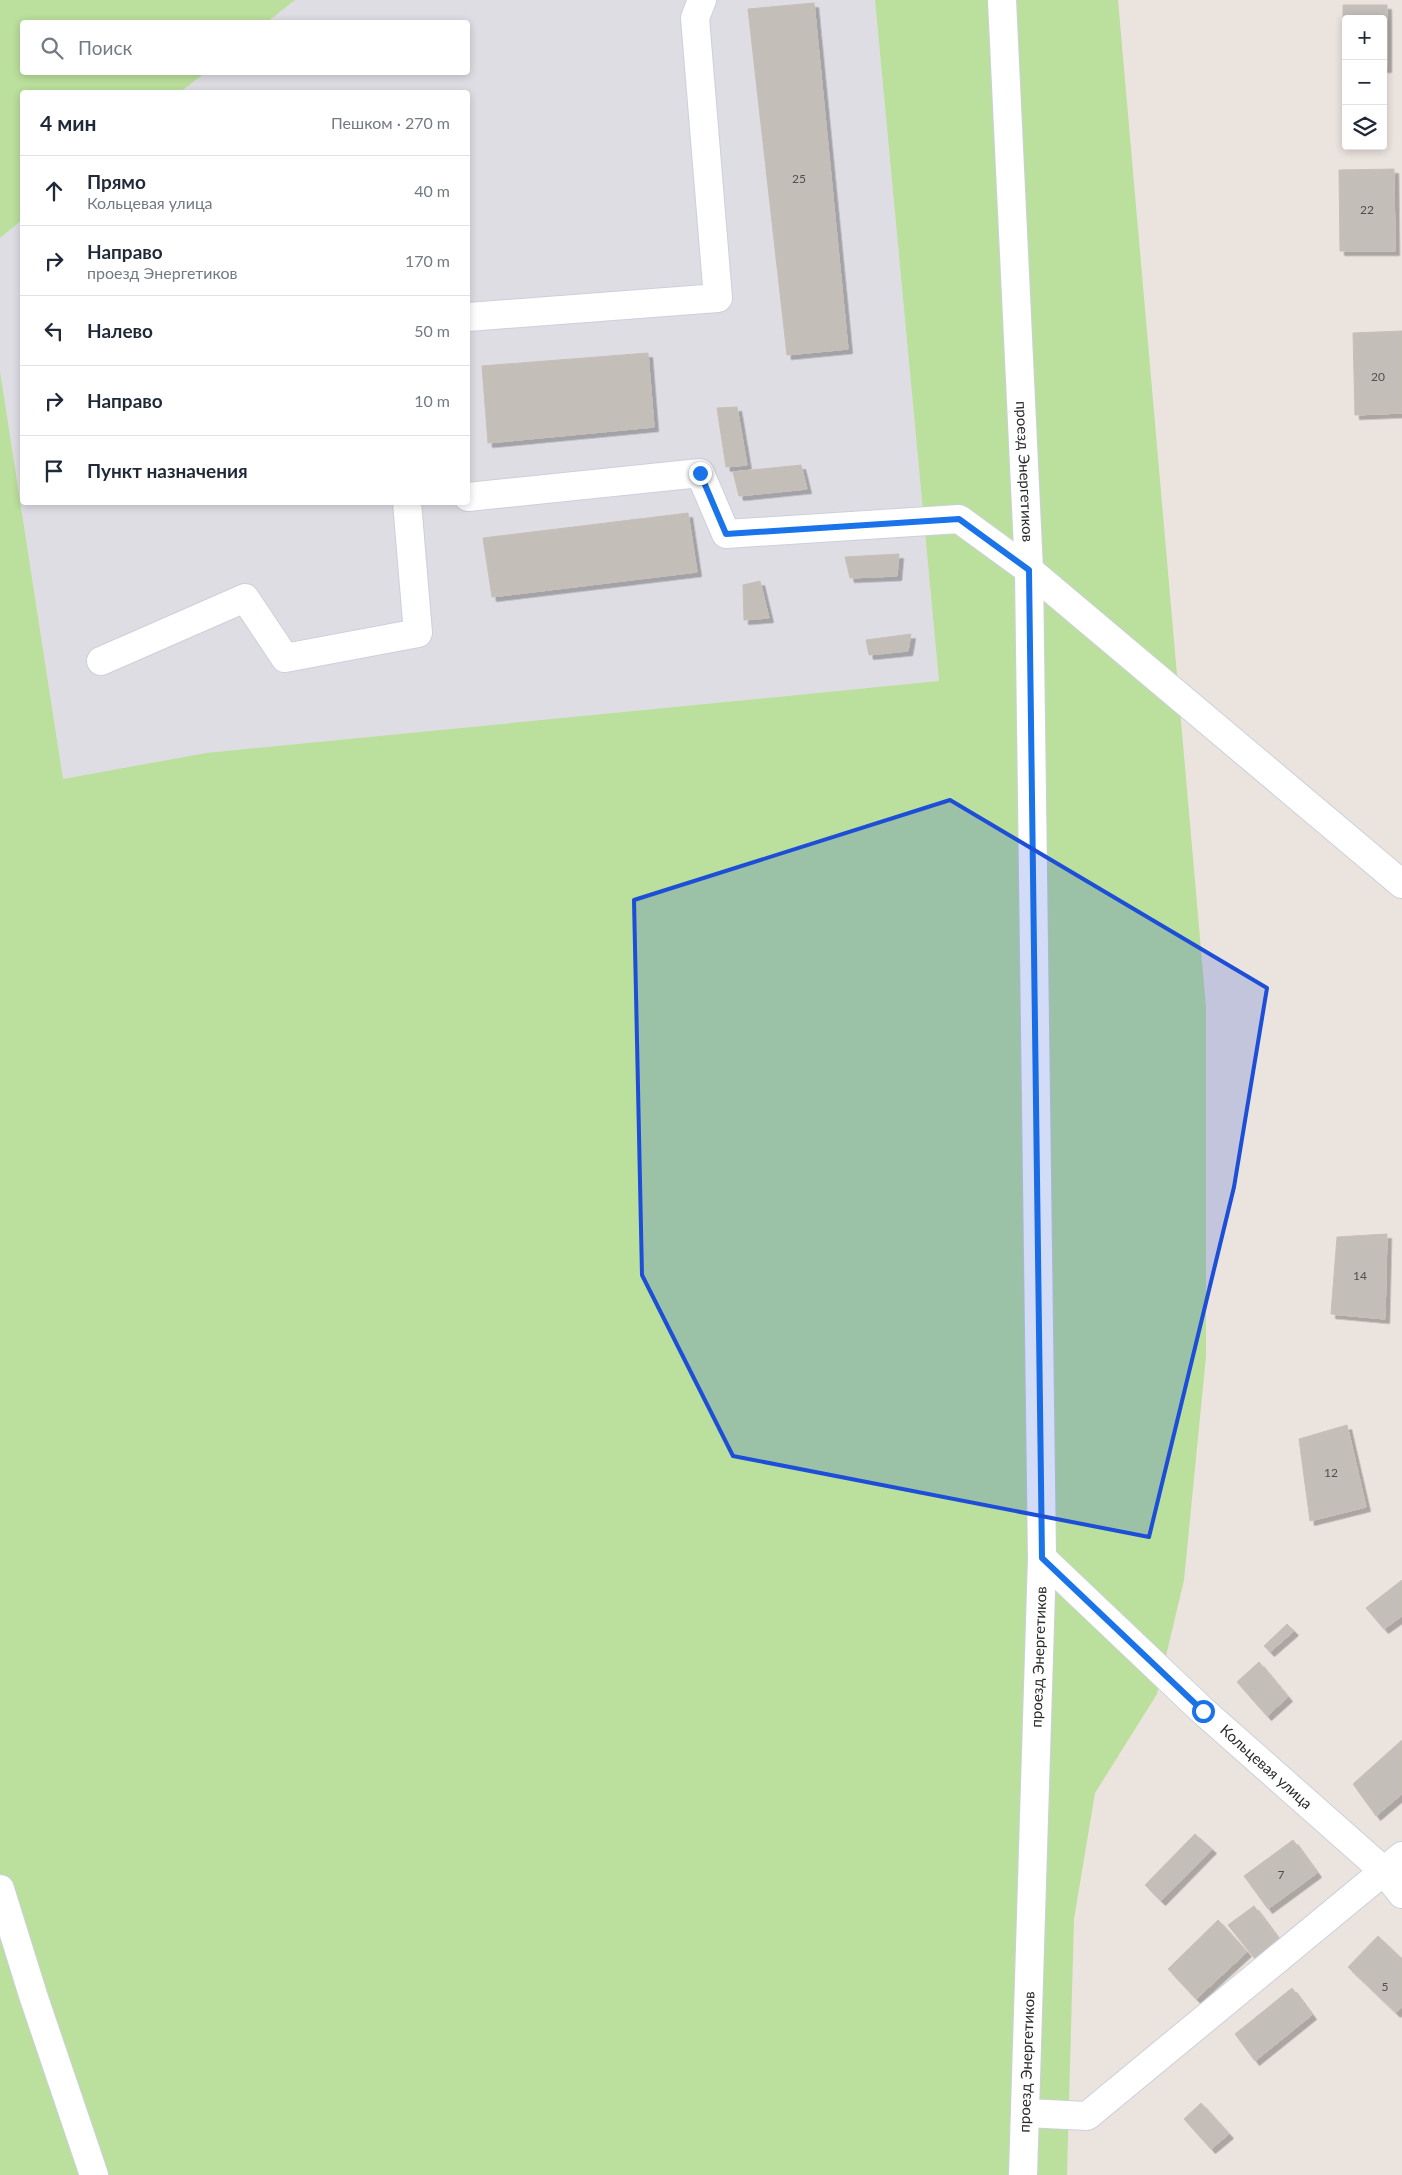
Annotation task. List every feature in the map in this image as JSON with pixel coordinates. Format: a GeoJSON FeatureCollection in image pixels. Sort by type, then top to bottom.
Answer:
{"type":"FeatureCollection","features":[{"type":"Feature","properties":{"kind":"street"},"geometry":{"type":"LineString","coordinates":[[470,317],[718,298],[695,18],[702,0]]}},
{"type":"Feature","properties":{"kind":"street","name":"проезд Энергетиков"},"geometry":{"type":"LineString","coordinates":[[1002,0],[1029,570],[1042,1558],[1023,2175]]}},
{"type":"Feature","properties":{"kind":"street"},"geometry":{"type":"LineString","coordinates":[[470,497],[700,473],[726,534],[959,519],[1029,570],[1402,884]]}},
{"type":"Feature","properties":{"kind":"street"},"geometry":{"type":"LineString","coordinates":[[101,661],[245,598],[285,658],[418,633],[407,505]]}},
{"type":"Feature","properties":{"kind":"street","name":"Кольцевая улица"},"geometry":{"type":"LineString","coordinates":[[1042,1558],[1203,1711],[1393,1864],[1402,1894]]}},
{"type":"Feature","properties":{"kind":"street"},"geometry":{"type":"LineString","coordinates":[[1026,2113],[1087,2116],[1393,1864]]}},
{"type":"Feature","properties":{"kind":"street"},"geometry":{"type":"LineString","coordinates":[[0,1889],[33,1995],[94,2175]]}},
{"type":"Feature","properties":{"kind":"highlighted area"},"geometry":{"type":"Polygon","coordinates":[[[950,800],[1267,988],[1234,1187],[1149,1537],[733,1456],[642,1275],[634,900],[950,800]]]}},
{"type":"Feature","properties":{"kind":"shaded area"},"geometry":{"type":"Polygon","coordinates":[[[295,0],[875,0],[939,681],[206,753],[63,779],[21,505],[470,505],[470,90],[183,90],[202,75],[470,75],[470,20],[270,20],[295,0]]]}},
{"type":"Feature","properties":{"kind":"shaded area"},"geometry":{"type":"Polygon","coordinates":[[[20,222],[20,501],[0,371],[0,238],[20,222]]]}},
{"type":"Feature","properties":{"kind":"green space"},"geometry":{"type":"Polygon","coordinates":[[[0,0],[295,0],[270,20],[20,20],[20,75],[202,75],[183,90],[20,90],[20,222],[0,238],[0,0]]]}},
{"type":"Feature","properties":{"kind":"green space"},"geometry":{"type":"Polygon","coordinates":[[[875,0],[1118,0],[1206,1007],[1206,1356],[1184,1580],[1157,1694],[1095,1793],[1074,1919],[1067,2175],[0,2175],[0,371],[63,779],[206,753],[939,681],[875,0]]]}},
{"type":"Feature","properties":{"kind":"building"},"geometry":{"type":"Polygon","coordinates":[[[814,3],[848,349],[787,355],[748,9],[814,3]]]}},
{"type":"Feature","properties":{"kind":"building"},"geometry":{"type":"Polygon","coordinates":[[[1343,5],[1387,5],[1387,15],[1343,15],[1343,5]]]}},
{"type":"Feature","properties":{"kind":"building"},"geometry":{"type":"Polygon","coordinates":[[[1394,169],[1395,251],[1340,251],[1339,170],[1394,169]]]}},
{"type":"Feature","properties":{"kind":"building"},"geometry":{"type":"Polygon","coordinates":[[[1402,331],[1402,413],[1355,415],[1353,333],[1402,331]]]}},
{"type":"Feature","properties":{"kind":"building"},"geometry":{"type":"Polygon","coordinates":[[[648,353],[654,427],[488,443],[482,366],[648,353]]]}},
{"type":"Feature","properties":{"kind":"building"},"geometry":{"type":"Polygon","coordinates":[[[737,407],[747,465],[726,467],[717,408],[737,407]]]}},
{"type":"Feature","properties":{"kind":"building"},"geometry":{"type":"Polygon","coordinates":[[[801,465],[807,489],[739,496],[733,472],[801,465]]]}},
{"type":"Feature","properties":{"kind":"building"},"geometry":{"type":"Polygon","coordinates":[[[688,513],[697,572],[492,597],[483,538],[688,513]]]}},
{"type":"Feature","properties":{"kind":"building"},"geometry":{"type":"Polygon","coordinates":[[[899,554],[897,576],[850,578],[845,557],[899,554]]]}},
{"type":"Feature","properties":{"kind":"building"},"geometry":{"type":"Polygon","coordinates":[[[760,581],[769,618],[744,620],[743,585],[760,581]]]}},
{"type":"Feature","properties":{"kind":"building"},"geometry":{"type":"Polygon","coordinates":[[[911,634],[908,651],[869,655],[866,640],[911,634]]]}},
{"type":"Feature","properties":{"kind":"building"},"geometry":{"type":"Polygon","coordinates":[[[1387,1234],[1385,1319],[1331,1314],[1337,1237],[1387,1234]]]}},
{"type":"Feature","properties":{"kind":"building"},"geometry":{"type":"Polygon","coordinates":[[[1347,1425],[1366,1507],[1310,1521],[1299,1439],[1347,1425]]]}},
{"type":"Feature","properties":{"kind":"building"},"geometry":{"type":"Polygon","coordinates":[[[1402,1580],[1402,1616],[1384,1629],[1366,1608],[1402,1580]]]}},
{"type":"Feature","properties":{"kind":"building"},"geometry":{"type":"Polygon","coordinates":[[[1287,1624],[1294,1631],[1270,1652],[1264,1646],[1287,1624]]]}},
{"type":"Feature","properties":{"kind":"building"},"geometry":{"type":"Polygon","coordinates":[[[1259,1662],[1288,1697],[1267,1716],[1237,1682],[1259,1662]]]}},
{"type":"Feature","properties":{"kind":"building"},"geometry":{"type":"Polygon","coordinates":[[[1402,1740],[1402,1794],[1376,1816],[1353,1784],[1402,1740]]]}},
{"type":"Feature","properties":{"kind":"building"},"geometry":{"type":"Polygon","coordinates":[[[1195,1834],[1212,1849],[1161,1901],[1145,1885],[1195,1834]]]}},
{"type":"Feature","properties":{"kind":"building"},"geometry":{"type":"Polygon","coordinates":[[[1293,1840],[1317,1873],[1268,1909],[1244,1876],[1293,1840]]]}},
{"type":"Feature","properties":{"kind":"building"},"geometry":{"type":"Polygon","coordinates":[[[1254,1906],[1283,1945],[1259,1964],[1228,1925],[1254,1906]]]}},
{"type":"Feature","properties":{"kind":"building"},"geometry":{"type":"Polygon","coordinates":[[[1218,1920],[1247,1952],[1196,1999],[1168,1969],[1218,1920]]]}},
{"type":"Feature","properties":{"kind":"building"},"geometry":{"type":"Polygon","coordinates":[[[1378,1936],[1402,1959],[1402,2006],[1396,2013],[1348,1967],[1378,1936]]]}},
{"type":"Feature","properties":{"kind":"building"},"geometry":{"type":"Polygon","coordinates":[[[1292,1988],[1312,2015],[1255,2061],[1235,2034],[1292,1988]]]}},
{"type":"Feature","properties":{"kind":"building"},"geometry":{"type":"Polygon","coordinates":[[[1201,2103],[1229,2134],[1211,2149],[1184,2119],[1201,2103]]]}},
{"type":"Feature","properties":{"kind":"route"},"geometry":{"type":"LineString","coordinates":[[700,473],[726,534],[959,519],[1029,570],[1042,1558],[1203,1711]]}}]}
